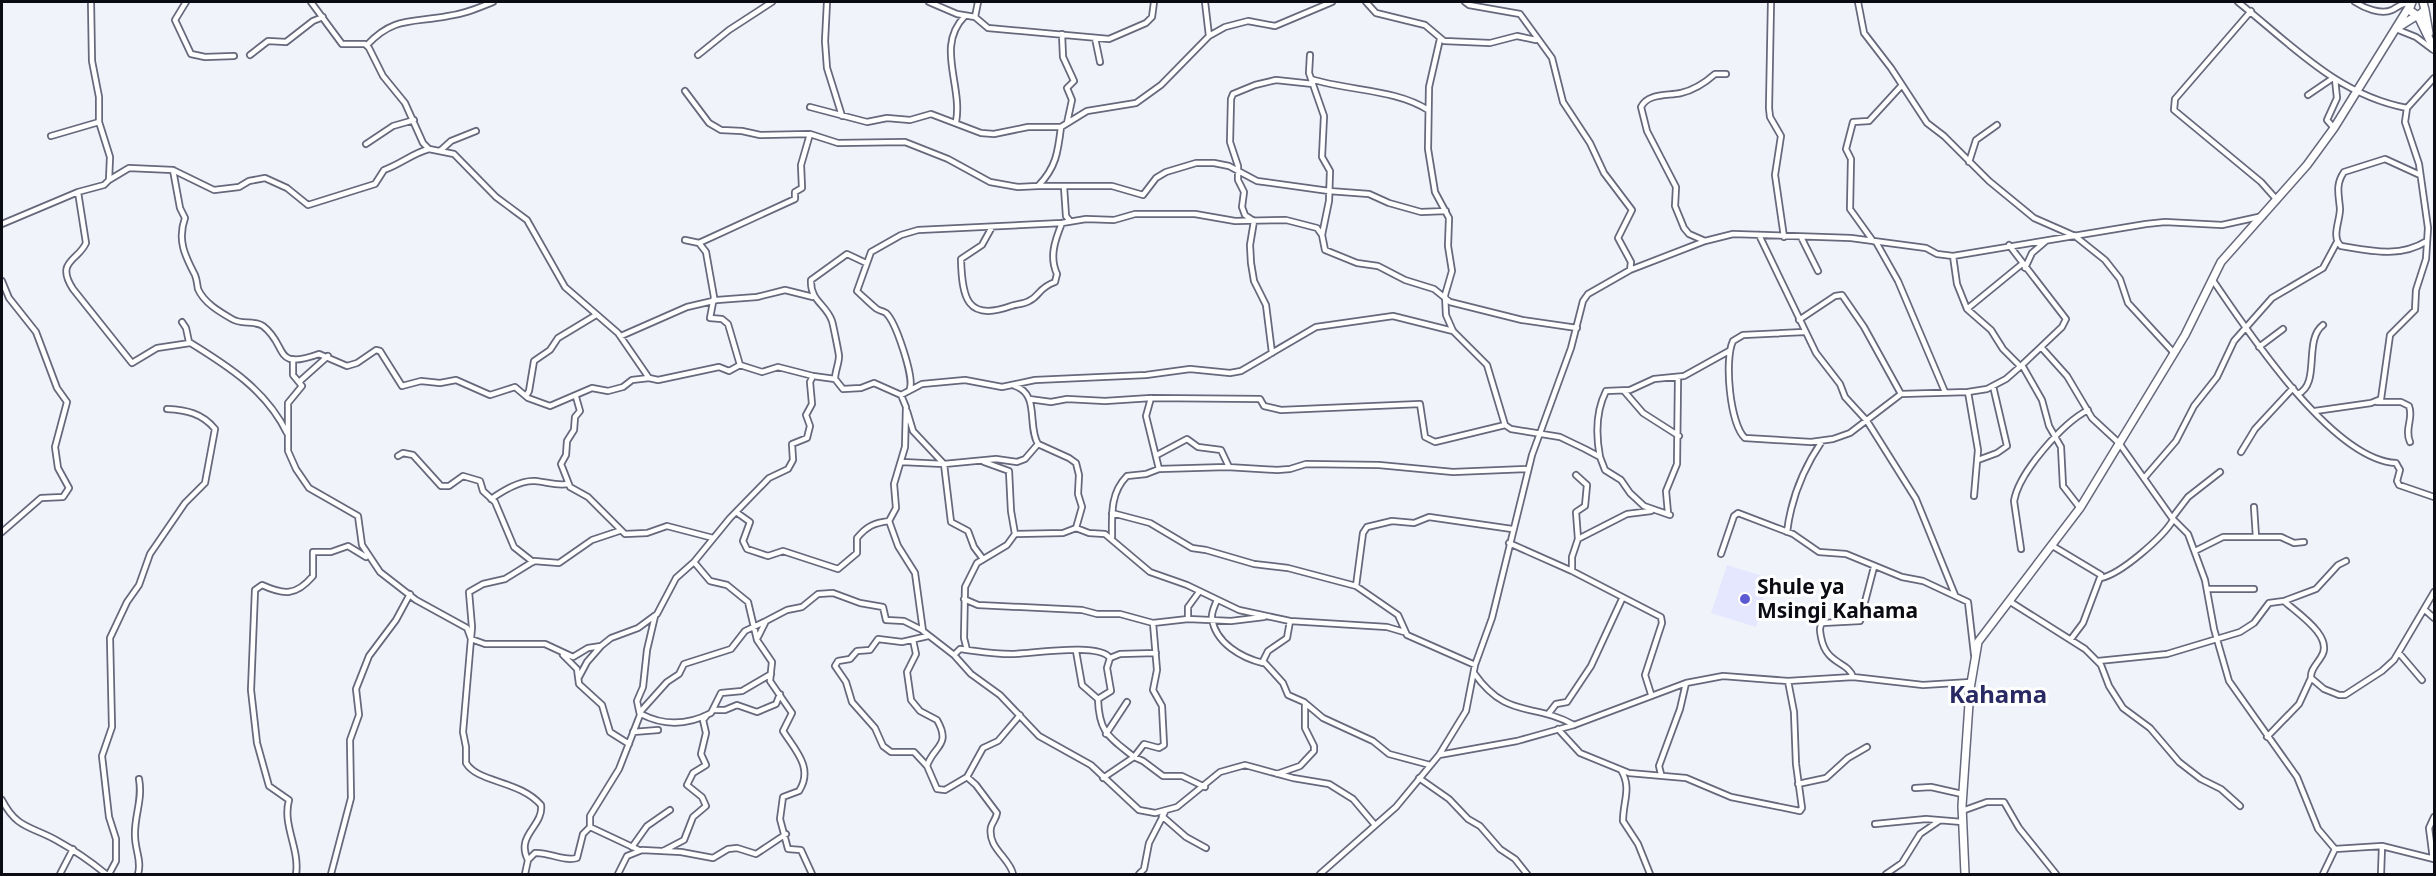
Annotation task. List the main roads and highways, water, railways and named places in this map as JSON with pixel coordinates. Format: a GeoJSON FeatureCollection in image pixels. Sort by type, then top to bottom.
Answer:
{"type":"FeatureCollection","features":[{"type":"Feature","properties":{"kind":"main road"},"geometry":{"type":"LineString","coordinates":[[2410,4],[2429,36],[2434,50]]}},
{"type":"Feature","properties":{"kind":"main road"},"geometry":{"type":"LineString","coordinates":[[1965,874],[1962,794],[1971,682],[1974,654],[1986,629],[2080,508],[2174,353],[2212,279],[2236,243],[2278,200],[2334,128],[2410,4]]}},
{"type":"Feature","properties":{"kind":"main road"},"geometry":{"type":"LineString","coordinates":[[2396,29],[2417,16],[2426,5]]}},
{"type":"Feature","properties":{"kind":"main road"},"geometry":{"type":"LineString","coordinates":[[2426,5],[2429,36]]}},
{"type":"Feature","properties":{"kind":"place","name":"Shule ya Msingi Kahama"},"geometry":{"type":"Point","coordinates":[1745,599]}},
{"type":"Feature","properties":{"kind":"district","name":"Kahama"},"geometry":{"type":"Point","coordinates":[1998,695]}}]}
